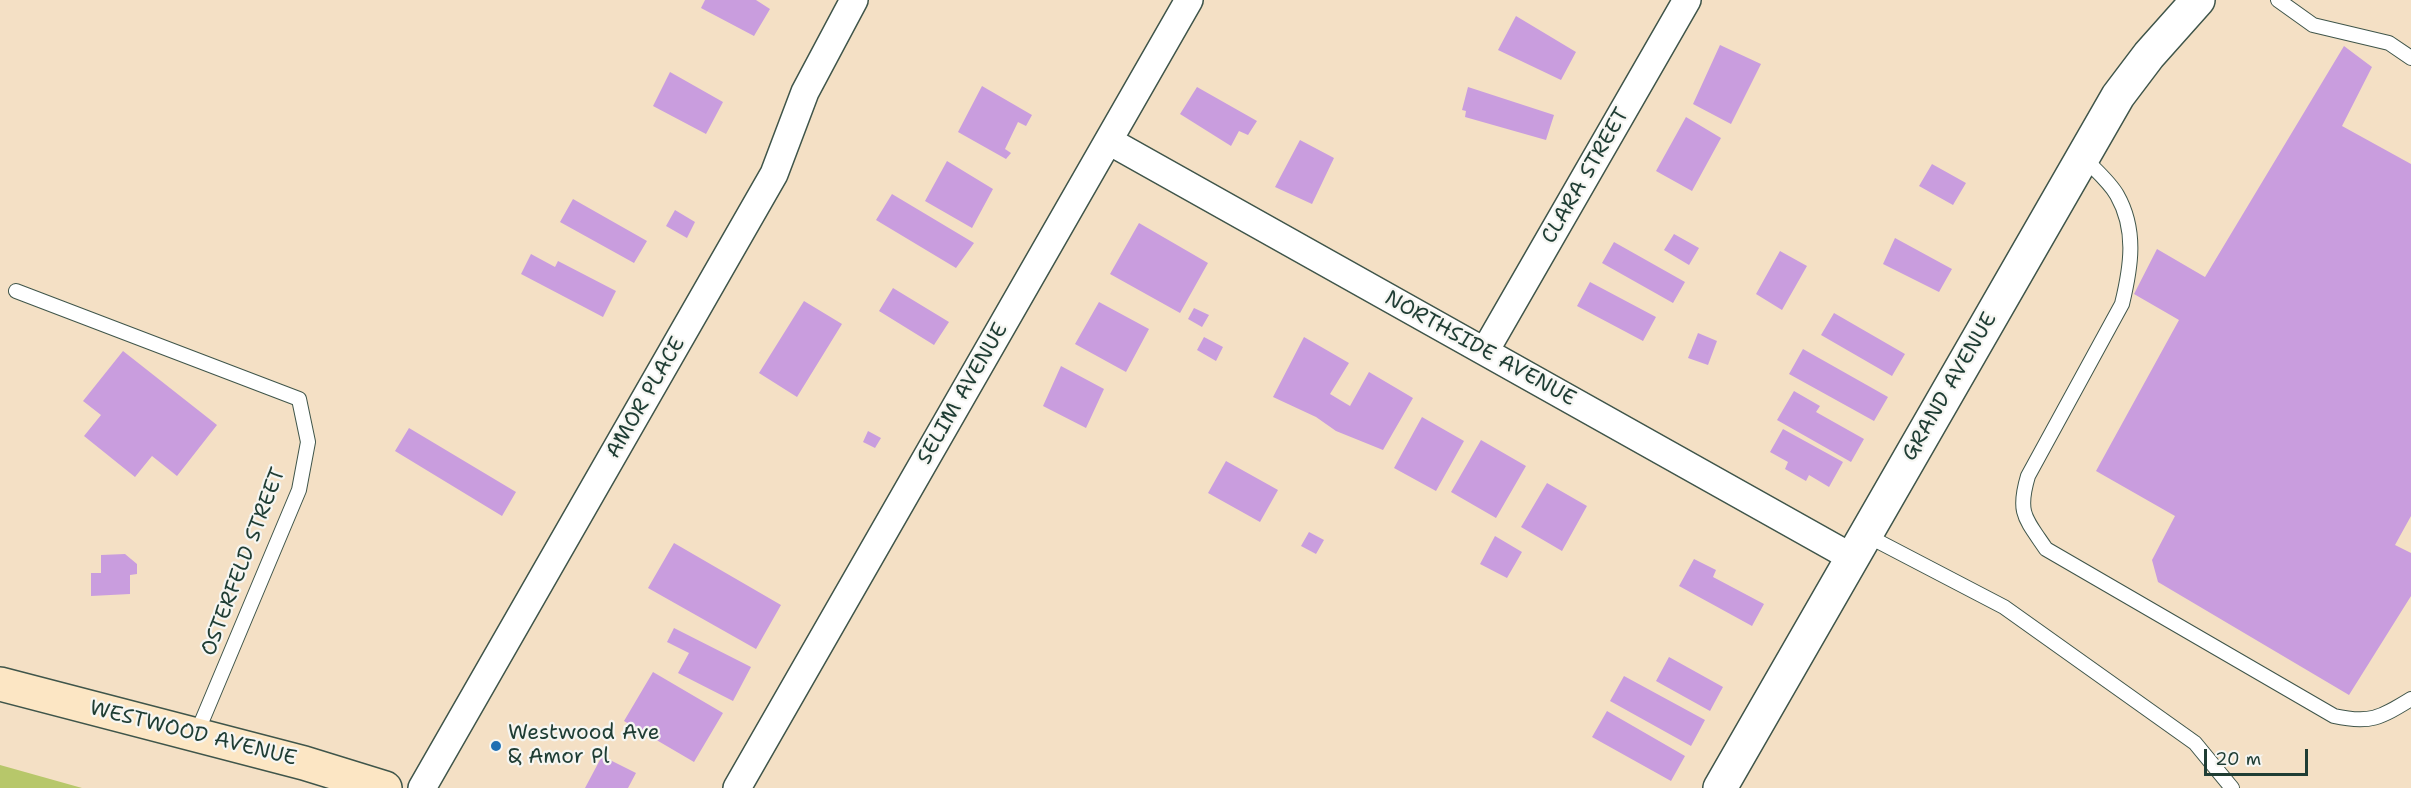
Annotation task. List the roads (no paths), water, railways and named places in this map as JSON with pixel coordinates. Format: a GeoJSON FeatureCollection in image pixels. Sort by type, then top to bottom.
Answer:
{"type":"FeatureCollection","features":[{"type":"Feature","properties":{"kind":"main road","name":"WESTWOOD AVENUE"},"geometry":{"type":"LineString","coordinates":[[0,684],[304,763],[385,788]]}},
{"type":"Feature","properties":{"kind":"street","name":"AMOR PLACE"},"geometry":{"type":"LineString","coordinates":[[422,788],[774,174],[806,92],[854,0]]}},
{"type":"Feature","properties":{"kind":"street","name":"SELIM AVENUE"},"geometry":{"type":"LineString","coordinates":[[737,788],[1189,0]]}},
{"type":"Feature","properties":{"kind":"street","name":"CLARA STREET"},"geometry":{"type":"LineString","coordinates":[[1485,351],[1687,0]]}},
{"type":"Feature","properties":{"kind":"street","name":"GRAND AVENUE"},"geometry":{"type":"LineString","coordinates":[[1720,788],[2118,96],[2149,55],[2198,0]]}},
{"type":"Feature","properties":{"kind":"street","name":"NORTHSIDE AVENUE"},"geometry":{"type":"LineString","coordinates":[[1108,141],[1485,351],[1858,545]]}},
{"type":"Feature","properties":{"kind":"lane"},"geometry":{"type":"LineString","coordinates":[[2278,0],[2313,25],[2389,43],[2411,58]]}},
{"type":"Feature","properties":{"kind":"lane"},"geometry":{"type":"LineString","coordinates":[[2083,157],[2116,194],[2129,223],[2131,253],[2128,279],[2122,304],[2028,476],[2020,501],[2027,521],[2046,549],[2334,716],[2360,722],[2388,714],[2411,699]]}},
{"type":"Feature","properties":{"kind":"lane","name":"OSTERFELD STREET"},"geometry":{"type":"LineString","coordinates":[[16,291],[299,399],[309,442],[299,490],[196,736]]}},
{"type":"Feature","properties":{"kind":"lane"},"geometry":{"type":"LineString","coordinates":[[1858,545],[2004,607],[2195,743],[2232,788]]}},
{"type":"Feature","properties":{"kind":"place","name":"Westwood Ave & Amor Pl"},"geometry":{"type":"Point","coordinates":[496,746]}}]}
